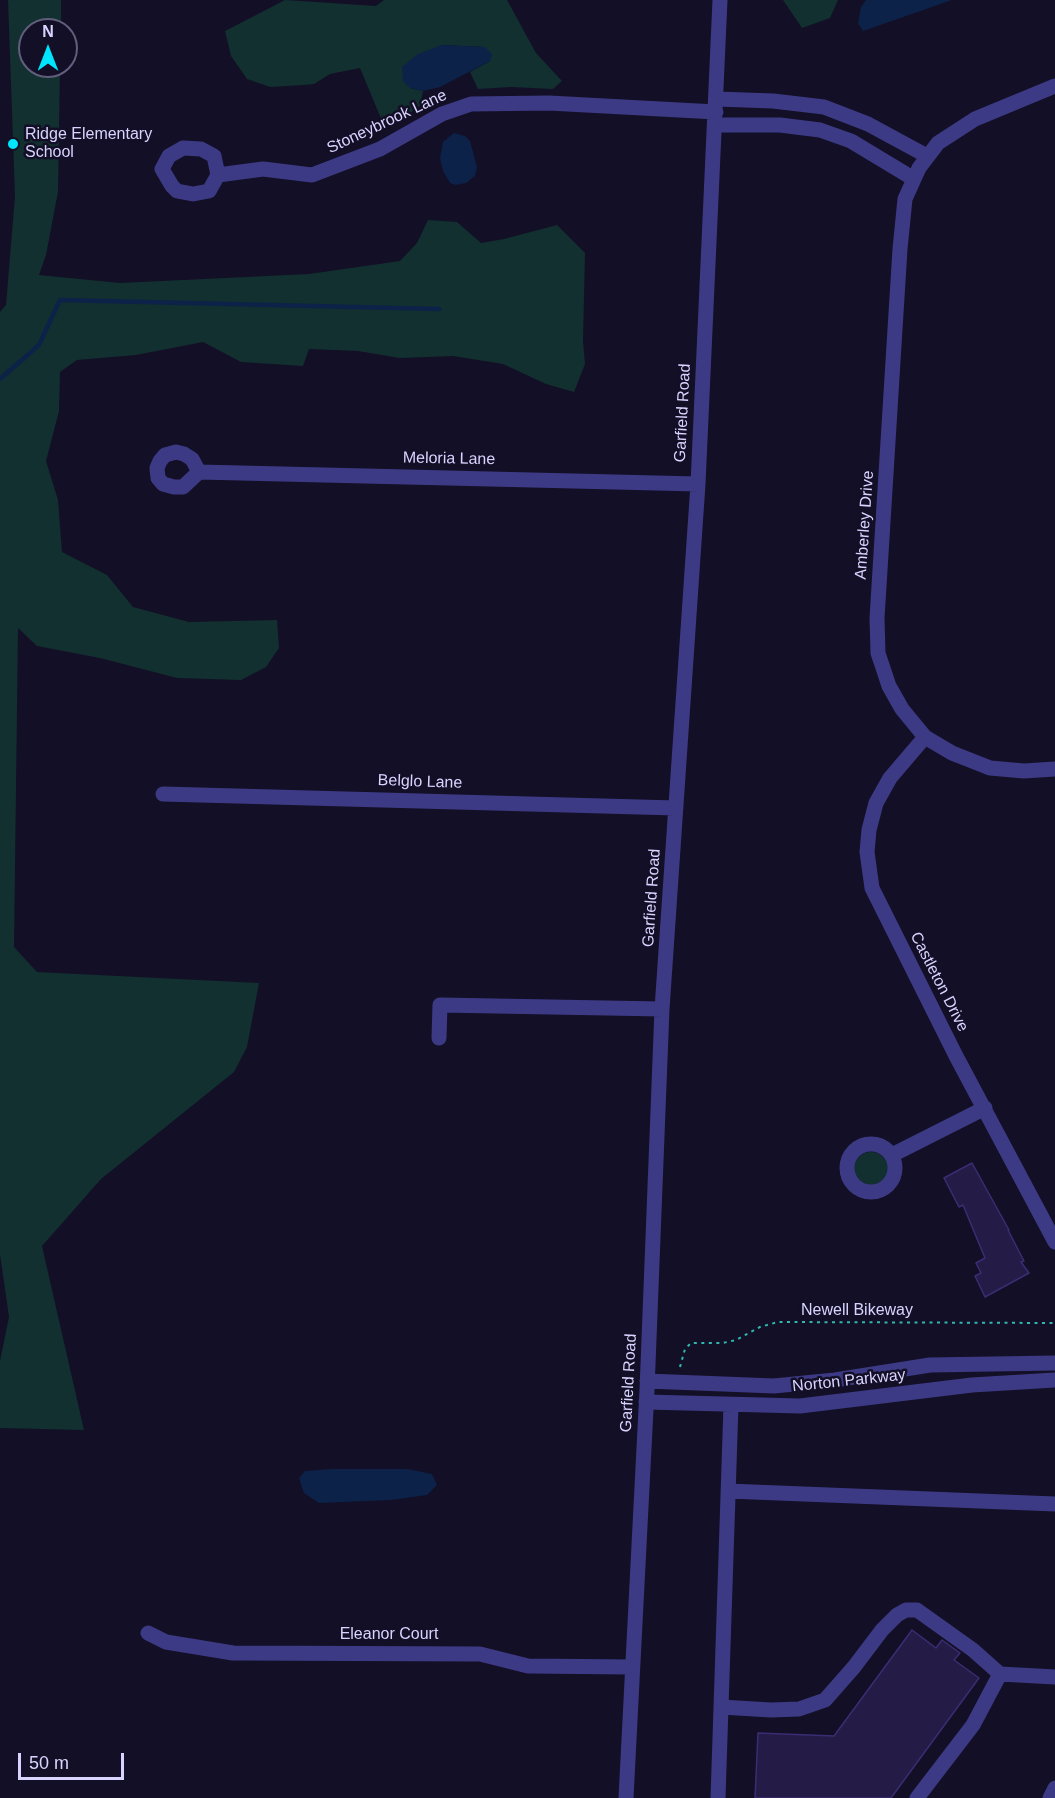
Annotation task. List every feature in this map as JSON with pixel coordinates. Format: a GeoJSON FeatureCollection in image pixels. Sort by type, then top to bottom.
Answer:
{"type":"FeatureCollection","features":[{"type":"Feature","properties":{"kind":"street","name":"Garfield Road"},"geometry":{"type":"LineString","coordinates":[[626,1798],[647,1381],[662,1009],[698,484],[720,0]]}},
{"type":"Feature","properties":{"kind":"street"},"geometry":{"type":"LineString","coordinates":[[920,168],[938,143],[975,119],[1055,86]]}},
{"type":"Feature","properties":{"kind":"street"},"geometry":{"type":"LineString","coordinates":[[716,112],[773,101],[824,107],[868,124],[920,168]]}},
{"type":"Feature","properties":{"kind":"street","name":"Stoneybrook Lane"},"geometry":{"type":"LineString","coordinates":[[218,175],[263,169],[312,176],[380,148],[442,114],[471,104],[549,103],[716,112]]}},
{"type":"Feature","properties":{"kind":"street"},"geometry":{"type":"LineString","coordinates":[[716,112],[780,125],[820,130],[920,168]]}},
{"type":"Feature","properties":{"kind":"street","name":"Amberley Drive"},"geometry":{"type":"LineString","coordinates":[[920,168],[905,199],[903,212],[878,653],[889,686],[902,709],[926,737],[952,753],[990,768],[1024,771],[1055,769]]}},
{"type":"Feature","properties":{"kind":"street","name":"Meloria Lane"},"geometry":{"type":"LineString","coordinates":[[199,472],[698,484]]}},
{"type":"Feature","properties":{"kind":"street","name":"Castleton Drive"},"geometry":{"type":"LineString","coordinates":[[926,737],[890,778],[876,803],[869,830],[868,870],[874,897],[1055,1242]]}},
{"type":"Feature","properties":{"kind":"street","name":"Belglo Lane"},"geometry":{"type":"LineString","coordinates":[[163,794],[676,808]]}},
{"type":"Feature","properties":{"kind":"street"},"geometry":{"type":"LineString","coordinates":[[439,1038],[440,1005],[662,1009]]}},
{"type":"Feature","properties":{"kind":"street"},"geometry":{"type":"LineString","coordinates":[[892,1155],[985,1108]]}},
{"type":"Feature","properties":{"kind":"street","name":"Norton Parkway"},"geometry":{"type":"LineString","coordinates":[[647,1381],[774,1386],[835,1380],[930,1365],[1055,1363]]}},
{"type":"Feature","properties":{"kind":"street","name":"Norton Parkway"},"geometry":{"type":"LineString","coordinates":[[646,1402],[800,1406],[972,1385],[1055,1380]]}},
{"type":"Feature","properties":{"kind":"street"},"geometry":{"type":"LineString","coordinates":[[718,1798],[731,1405]]}},
{"type":"Feature","properties":{"kind":"street"},"geometry":{"type":"LineString","coordinates":[[728,1491],[1055,1504]]}},
{"type":"Feature","properties":{"kind":"street"},"geometry":{"type":"LineString","coordinates":[[721,1707],[799,1709],[825,1700],[882,1630],[897,1615],[906,1610],[917,1610],[973,1650],[1000,1674],[1055,1677]]}},
{"type":"Feature","properties":{"kind":"street","name":"Eleanor Court"},"geometry":{"type":"LineString","coordinates":[[148,1632],[166,1642],[233,1653],[480,1654],[528,1666],[632,1667]]}},
{"type":"Feature","properties":{"kind":"street"},"geometry":{"type":"LineString","coordinates":[[916,1798],[973,1725],[1000,1674]]}},
{"type":"Feature","properties":{"kind":"street"},"geometry":{"type":"LineString","coordinates":[[1050,1798],[1055,1788]]}},
{"type":"Feature","properties":{"kind":"path","name":"Newell Bikeway"},"geometry":{"type":"LineString","coordinates":[[680,1367],[685,1348],[691,1343],[723,1343],[736,1340],[760,1327],[778,1322],[1055,1323]]}},
{"type":"Feature","properties":{"kind":"green space"},"geometry":{"type":"Polygon","coordinates":[[[8,0],[61,0],[61,18],[18,18],[18,78],[60,78],[58,192],[46,255],[39,275],[120,283],[309,274],[400,261],[417,243],[428,220],[457,222],[481,243],[557,225],[585,253],[583,341],[585,364],[574,392],[546,384],[503,364],[453,356],[400,358],[358,351],[309,349],[303,366],[241,362],[203,342],[136,355],[77,360],[60,372],[59,411],[46,461],[58,500],[62,552],[107,575],[133,607],[189,622],[277,620],[279,648],[266,667],[241,680],[177,678],[100,658],[37,646],[18,628],[14,947],[37,972],[259,983],[247,1047],[234,1072],[101,1179],[42,1246],[84,1430],[0,1428],[0,1361],[9,1317],[0,1254],[0,312],[6,305],[15,196],[8,0]]]}},
{"type":"Feature","properties":{"kind":"green space"},"geometry":{"type":"Polygon","coordinates":[[[285,0],[376,6],[384,0],[507,0],[536,53],[562,81],[553,89],[511,87],[478,89],[470,72],[490,61],[484,47],[442,45],[410,88],[423,91],[420,106],[403,118],[382,121],[360,68],[330,74],[314,84],[270,87],[247,79],[231,56],[225,31],[285,0]]]}},
{"type":"Feature","properties":{"kind":"green space"},"geometry":{"type":"Polygon","coordinates":[[[783,0],[838,0],[830,18],[802,28],[783,0]]]}},
{"type":"Feature","properties":{"kind":"green space"},"geometry":{"type":"Polygon","coordinates":[[[871,1152],[883,1157],[888,1169],[883,1181],[871,1186],[859,1181],[854,1169],[859,1157],[871,1152]]]}},
{"type":"Feature","properties":{"kind":"water"},"geometry":{"type":"Polygon","coordinates":[[[866,0],[952,0],[863,31],[858,23],[861,7],[866,0]]]}},
{"type":"Feature","properties":{"kind":"water"},"geometry":{"type":"Polygon","coordinates":[[[442,45],[485,47],[492,54],[490,61],[440,87],[423,91],[410,88],[403,81],[402,67],[418,54],[442,45]]]}},
{"type":"Feature","properties":{"kind":"water"},"geometry":{"type":"Polygon","coordinates":[[[454,133],[465,136],[470,141],[477,167],[475,176],[466,183],[456,185],[450,183],[443,171],[440,158],[443,142],[454,133]]]}},
{"type":"Feature","properties":{"kind":"water"},"geometry":{"type":"Polygon","coordinates":[[[407,1469],[432,1474],[437,1485],[427,1495],[391,1500],[319,1503],[304,1493],[299,1478],[305,1471],[407,1469]]]}},
{"type":"Feature","properties":{"kind":"building"},"geometry":{"type":"Polygon","coordinates":[[[972,1163],[1009,1230],[1024,1261],[1021,1262],[1029,1273],[985,1297],[975,1276],[981,1273],[976,1263],[985,1258],[963,1205],[959,1207],[944,1178],[972,1163]]]}},
{"type":"Feature","properties":{"kind":"building"},"geometry":{"type":"Polygon","coordinates":[[[912,1630],[936,1648],[942,1640],[960,1653],[954,1660],[979,1678],[891,1798],[755,1798],[758,1733],[834,1736],[912,1630]]]}},
{"type":"Feature","properties":{"kind":"waterway"},"geometry":{"type":"LineString","coordinates":[[0,379],[39,345],[60,300],[439,309]]}},
{"type":"Feature","properties":{"kind":"place","name":"Ridge Elementary School"},"geometry":{"type":"Point","coordinates":[13,144]}}]}
